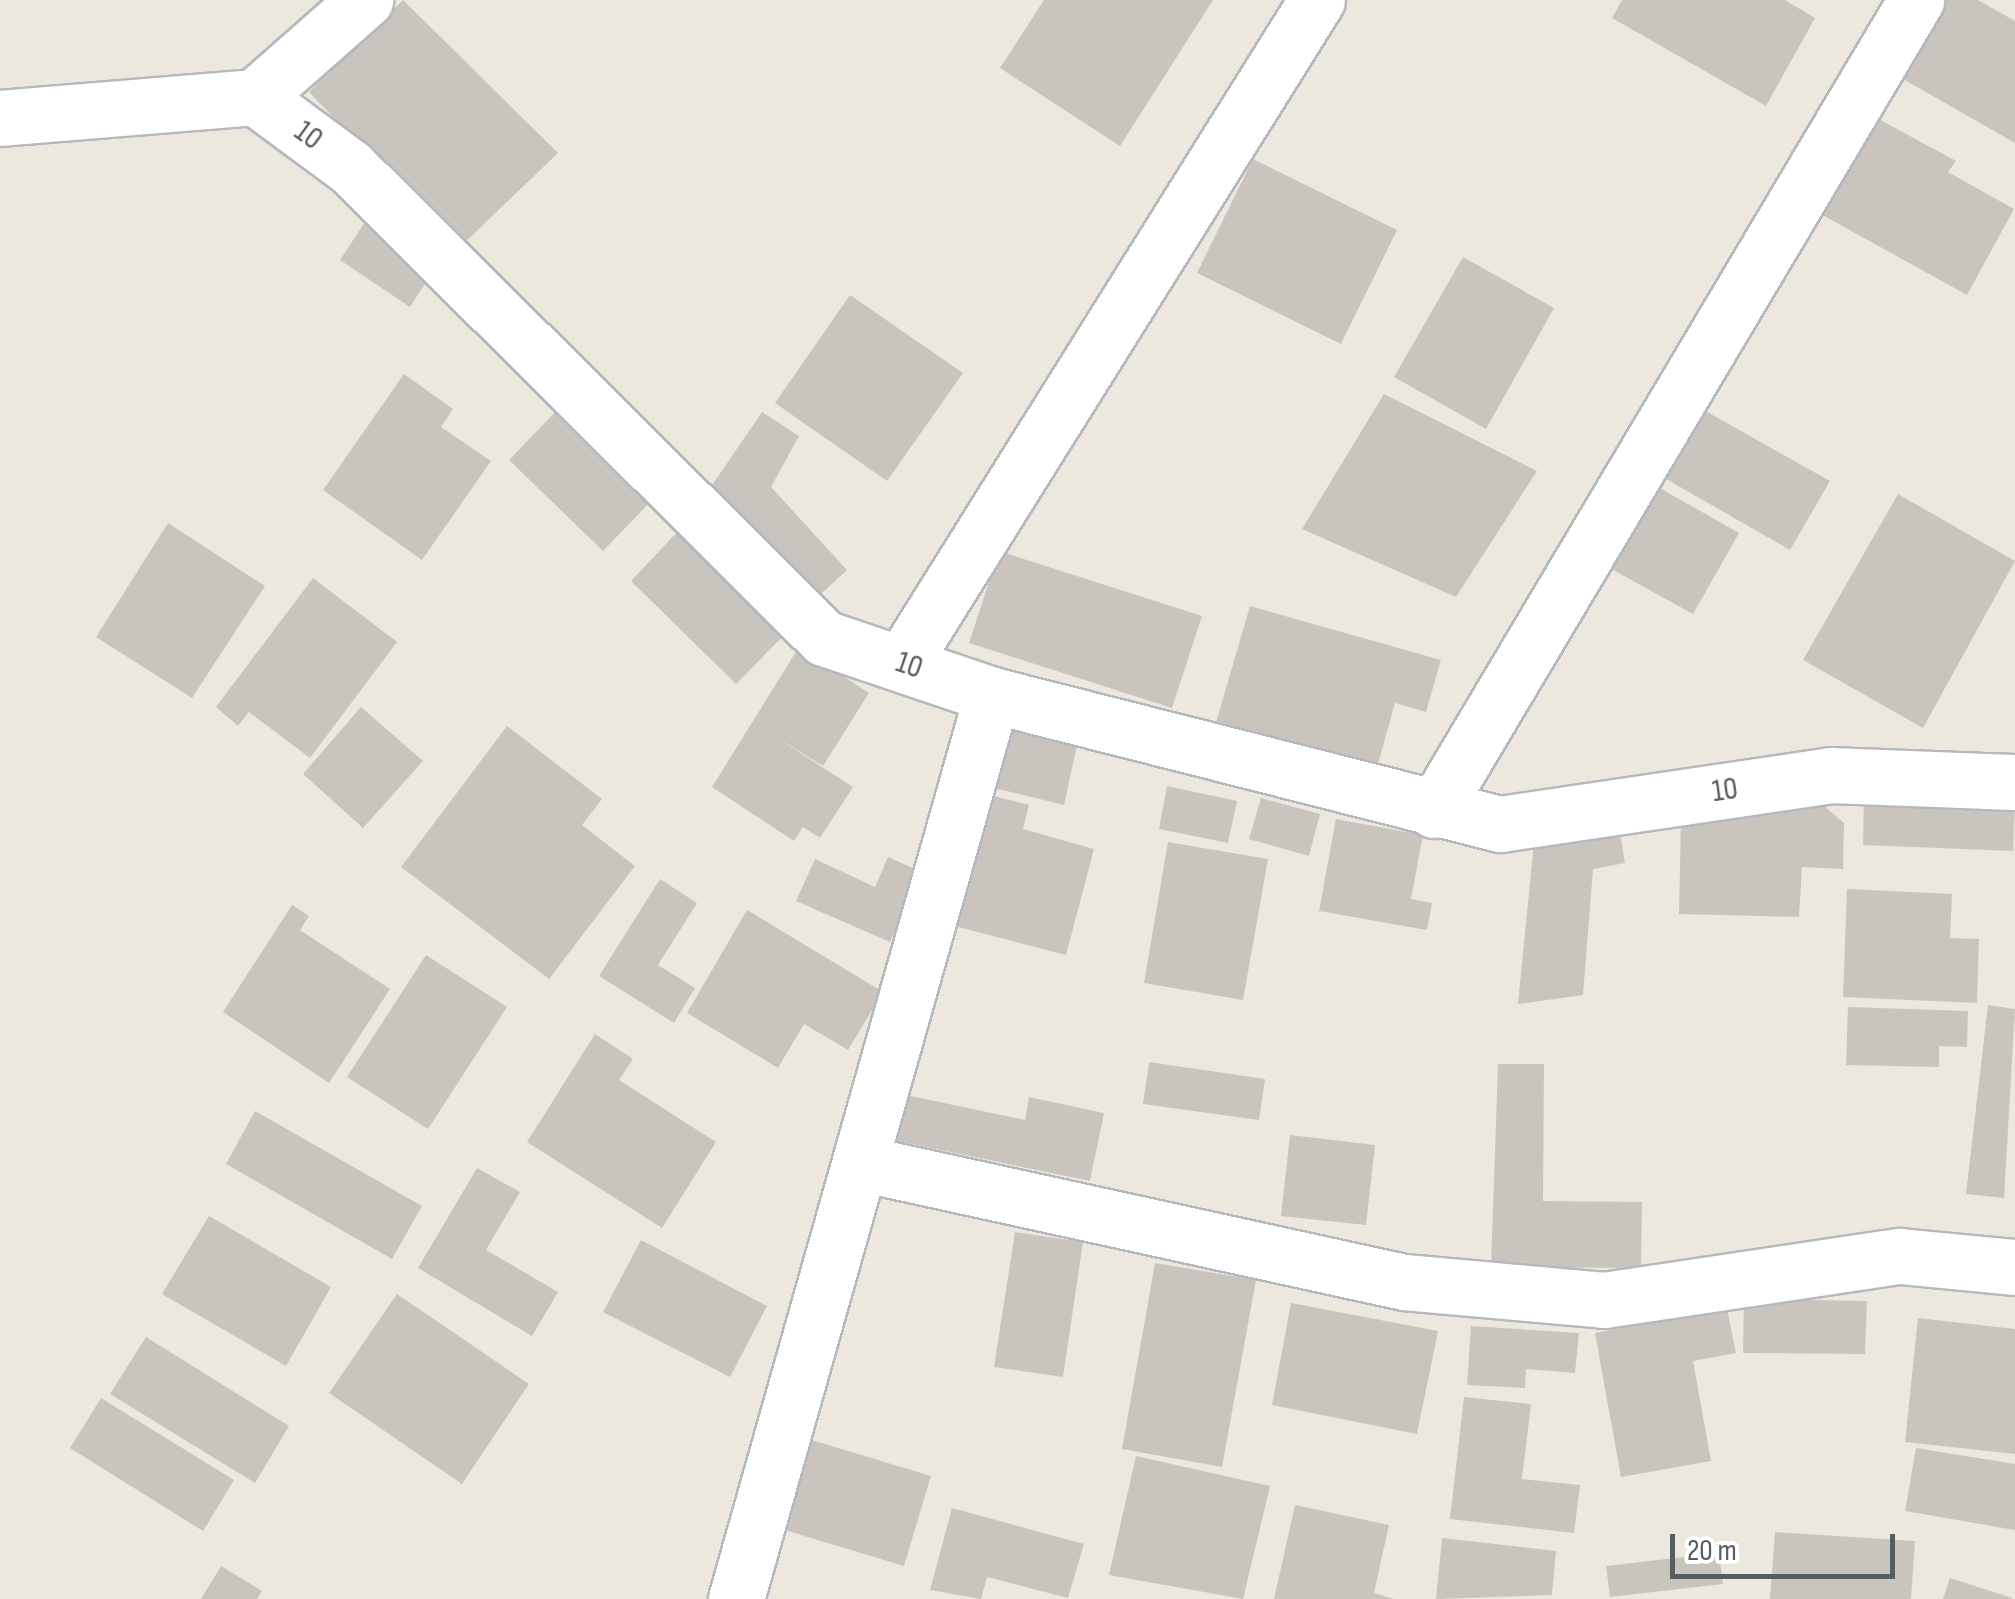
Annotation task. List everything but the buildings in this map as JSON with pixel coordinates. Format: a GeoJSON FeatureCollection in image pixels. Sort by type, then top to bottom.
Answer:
{"type":"FeatureCollection","features":[{"type":"Feature","properties":{"kind":"street"},"geometry":{"type":"LineString","coordinates":[[0,118],[255,97],[365,0]]}},
{"type":"Feature","properties":{"kind":"street"},"geometry":{"type":"LineString","coordinates":[[902,663],[1316,0]]}},
{"type":"Feature","properties":{"kind":"street"},"geometry":{"type":"LineString","coordinates":[[1434,810],[1916,0]]}},
{"type":"Feature","properties":{"kind":"street","name":"10"},"geometry":{"type":"LineString","coordinates":[[255,97],[350,167],[824,638],[992,695],[1500,824],[1830,775],[2013,778]]}},
{"type":"Feature","properties":{"kind":"street"},"geometry":{"type":"LineString","coordinates":[[736,1599],[992,695]]}},
{"type":"Feature","properties":{"kind":"street"},"geometry":{"type":"LineString","coordinates":[[860,1163],[1404,1282],[1604,1300],[1900,1256],[2015,1268]]}}]}
